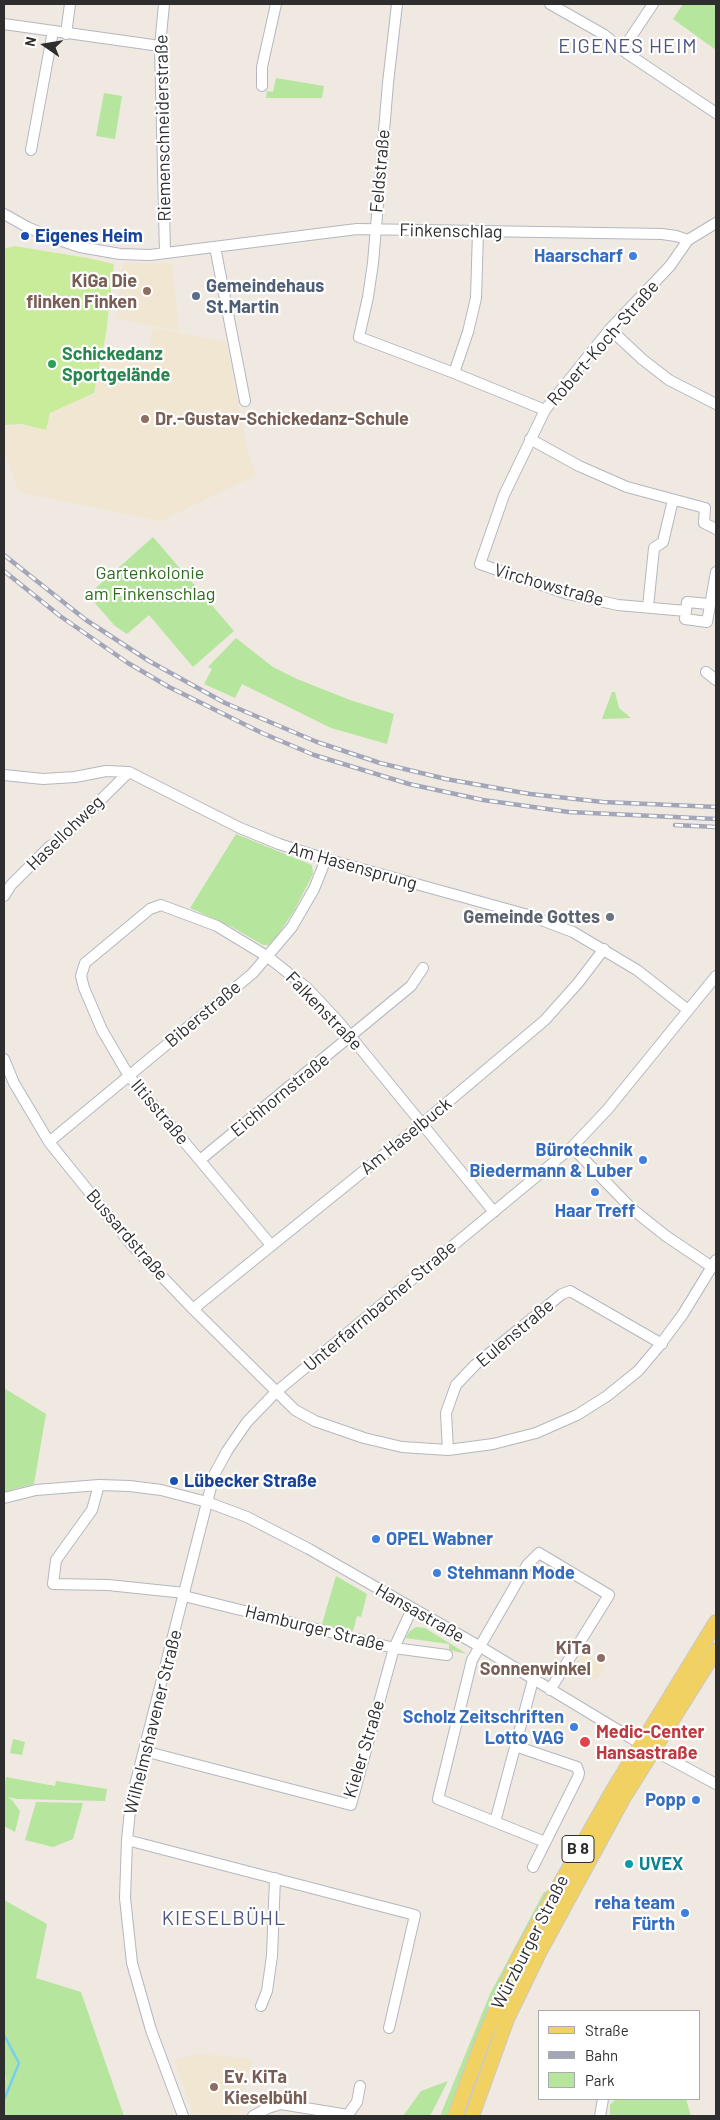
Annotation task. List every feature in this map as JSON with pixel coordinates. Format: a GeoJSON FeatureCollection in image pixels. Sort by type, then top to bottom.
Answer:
{"type":"FeatureCollection","features":[{"type":"Feature","properties":{"kind":"main road","name":"Würzburger Straße"},"geometry":{"type":"LineString","coordinates":[[472,2116],[494,2052],[522,1986],[716,1622]]}},
{"type":"Feature","properties":{"kind":"main road","name":"Würzburger Straße"},"geometry":{"type":"LineString","coordinates":[[455,2116],[483,2040],[519,1957],[570,1864],[648,1747],[716,1650]]}},
{"type":"Feature","properties":{"kind":"street"},"geometry":{"type":"LineString","coordinates":[[66,34],[70,4]]}},
{"type":"Feature","properties":{"kind":"street","name":"Riemenschneiderstraße"},"geometry":{"type":"LineString","coordinates":[[164,4],[160,46],[165,253]]}},
{"type":"Feature","properties":{"kind":"street"},"geometry":{"type":"LineString","coordinates":[[262,86],[262,67],[276,4]]}},
{"type":"Feature","properties":{"kind":"street","name":"Feldstraße"},"geometry":{"type":"LineString","coordinates":[[397,4],[368,297],[359,337],[454,373]]}},
{"type":"Feature","properties":{"kind":"street"},"geometry":{"type":"LineString","coordinates":[[550,4],[602,34],[716,113]]}},
{"type":"Feature","properties":{"kind":"street"},"geometry":{"type":"LineString","coordinates":[[623,49],[653,4]]}},
{"type":"Feature","properties":{"kind":"street"},"geometry":{"type":"LineString","coordinates":[[4,24],[160,46]]}},
{"type":"Feature","properties":{"kind":"street"},"geometry":{"type":"LineString","coordinates":[[31,150],[53,32]]}},
{"type":"Feature","properties":{"kind":"street","name":"Finkenschlag"},"geometry":{"type":"LineString","coordinates":[[4,214],[29,228],[80,247],[120,254],[165,253],[357,229],[662,234],[688,240]]}},
{"type":"Feature","properties":{"kind":"street","name":"Robert-Koch-Straße"},"geometry":{"type":"LineString","coordinates":[[480,564],[504,495],[545,410],[610,329],[670,266],[688,240],[716,223]]}},
{"type":"Feature","properties":{"kind":"street"},"geometry":{"type":"LineString","coordinates":[[478,231],[476,298],[468,332],[454,373],[545,410]]}},
{"type":"Feature","properties":{"kind":"street"},"geometry":{"type":"LineString","coordinates":[[215,247],[245,401]]}},
{"type":"Feature","properties":{"kind":"street"},"geometry":{"type":"LineString","coordinates":[[610,329],[642,359],[669,380],[716,404]]}},
{"type":"Feature","properties":{"kind":"street"},"geometry":{"type":"LineString","coordinates":[[530,439],[599,475],[627,487],[705,508],[704,523],[716,529]]}},
{"type":"Feature","properties":{"kind":"street"},"geometry":{"type":"LineString","coordinates":[[648,607],[654,548],[663,542],[673,500]]}},
{"type":"Feature","properties":{"kind":"street","name":"Virchowstraße"},"geometry":{"type":"LineString","coordinates":[[480,564],[568,594],[618,604],[686,611],[684,619],[707,622],[716,572]]}},
{"type":"Feature","properties":{"kind":"street"},"geometry":{"type":"LineString","coordinates":[[686,611],[686,602],[710,604]]}},
{"type":"Feature","properties":{"kind":"street"},"geometry":{"type":"LineString","coordinates":[[706,672],[716,680]]}},
{"type":"Feature","properties":{"kind":"street","name":"Am Hasensprung"},"geometry":{"type":"LineString","coordinates":[[4,775],[43,779],[75,777],[106,771],[129,772],[240,828],[279,844],[326,859],[528,915],[573,932],[604,948],[637,970],[688,1010]]}},
{"type":"Feature","properties":{"kind":"street","name":"Hasellohweg"},"geometry":{"type":"LineString","coordinates":[[4,896],[11,885],[50,846],[58,842],[129,772]]}},
{"type":"Feature","properties":{"kind":"street","name":"Biberstraße"},"geometry":{"type":"LineString","coordinates":[[49,1142],[253,973],[292,927],[314,889],[326,859]]}},
{"type":"Feature","properties":{"kind":"street","name":"Falkenstraße"},"geometry":{"type":"LineString","coordinates":[[85,962],[150,909],[161,905],[217,926],[268,957],[307,988],[351,1037],[494,1212]]}},
{"type":"Feature","properties":{"kind":"street","name":"Am Haselbuck"},"geometry":{"type":"LineString","coordinates":[[193,1309],[423,1123],[545,1020],[578,983],[604,948]]}},
{"type":"Feature","properties":{"kind":"street","name":"Iltisstraße"},"geometry":{"type":"LineString","coordinates":[[85,962],[80,976],[84,988],[102,1030],[129,1076],[271,1245]]}},
{"type":"Feature","properties":{"kind":"street","name":"Eichhornstraße"},"geometry":{"type":"LineString","coordinates":[[200,1160],[411,986],[423,968]]}},
{"type":"Feature","properties":{"kind":"street","name":"Unterfarrnbacher Straße"},"geometry":{"type":"LineString","coordinates":[[206,1502],[214,1475],[237,1435],[276,1392],[572,1147],[607,1110],[716,976]]}},
{"type":"Feature","properties":{"kind":"street","name":"Bussardstraße"},"geometry":{"type":"LineString","coordinates":[[4,1059],[14,1083],[49,1142],[131,1244],[193,1309],[295,1410],[315,1421],[343,1432],[402,1447],[448,1450],[493,1444],[536,1433],[577,1415],[607,1396],[638,1371],[662,1344],[714,1264]]}},
{"type":"Feature","properties":{"kind":"street"},"geometry":{"type":"LineString","coordinates":[[572,1147],[632,1209],[666,1236],[714,1264]]}},
{"type":"Feature","properties":{"kind":"street","name":"Eulenstraße"},"geometry":{"type":"LineString","coordinates":[[448,1450],[446,1413],[456,1385],[476,1365],[562,1294],[570,1291],[662,1344]]}},
{"type":"Feature","properties":{"kind":"street"},"geometry":{"type":"LineString","coordinates":[[4,1498],[36,1490],[99,1485],[161,1490],[206,1502]]}},
{"type":"Feature","properties":{"kind":"street","name":"Hamburger Straße"},"geometry":{"type":"LineString","coordinates":[[99,1485],[92,1510],[56,1560],[53,1584],[108,1585],[184,1595],[394,1648],[447,1655]]}},
{"type":"Feature","properties":{"kind":"street","name":"Wilhelmshavener Straße"},"geometry":{"type":"LineString","coordinates":[[183,2116],[151,2030],[132,1963],[125,1898],[127,1840],[131,1801],[206,1502]]}},
{"type":"Feature","properties":{"kind":"street","name":"Hansastraße"},"geometry":{"type":"LineString","coordinates":[[206,1502],[275,1531],[479,1646],[550,1690],[716,1784]]}},
{"type":"Feature","properties":{"kind":"street"},"geometry":{"type":"LineString","coordinates":[[545,1842],[438,1799],[472,1660],[527,1565],[539,1554],[609,1595],[550,1690]]}},
{"type":"Feature","properties":{"kind":"street","name":"Kieler Straße"},"geometry":{"type":"LineString","coordinates":[[144,1751],[351,1805],[394,1648],[412,1609]]}},
{"type":"Feature","properties":{"kind":"street"},"geometry":{"type":"LineString","coordinates":[[495,1822],[533,1680]]}},
{"type":"Feature","properties":{"kind":"street"},"geometry":{"type":"LineString","coordinates":[[515,1746],[577,1767],[579,1773],[534,1867]]}},
{"type":"Feature","properties":{"kind":"street"},"geometry":{"type":"LineString","coordinates":[[127,1840],[415,1915],[389,2028]]}},
{"type":"Feature","properties":{"kind":"street"},"geometry":{"type":"LineString","coordinates":[[261,2006],[267,1991],[272,1956],[275,1878]]}},
{"type":"Feature","properties":{"kind":"street"},"geometry":{"type":"LineString","coordinates":[[253,2116],[281,2104],[348,2115],[357,2102],[360,2086]]}},
{"type":"Feature","properties":{"kind":"street"},"geometry":{"type":"LineString","coordinates":[[600,2116],[603,2100]]}},
{"type":"Feature","properties":{"kind":"shaded area","name":"KiGa Die flinken Finken"},"geometry":{"type":"Polygon","coordinates":[[[123,263],[172,263],[179,331],[116,318],[123,263]]]}},
{"type":"Feature","properties":{"kind":"shaded area","name":"Dr.-Gustav-Schickedanz-Schule"},"geometry":{"type":"Polygon","coordinates":[[[153,328],[226,342],[247,448],[256,475],[161,521],[19,492],[4,451],[4,426],[21,425],[46,430],[50,413],[94,393],[104,352],[146,361],[153,328]]]}},
{"type":"Feature","properties":{"kind":"shaded area"},"geometry":{"type":"Polygon","coordinates":[[[582,1653],[605,1667],[597,1680],[574,1666],[582,1653]]]}},
{"type":"Feature","properties":{"kind":"shaded area","name":"Ev. KiTa Kieselbühl"},"geometry":{"type":"Polygon","coordinates":[[[199,2054],[252,2059],[238,2115],[194,2116],[174,2060],[199,2054]]]}},
{"type":"Feature","properties":{"kind":"green space"},"geometry":{"type":"Polygon","coordinates":[[[683,4],[716,4],[716,50],[673,19],[683,4]]]}},
{"type":"Feature","properties":{"kind":"green space"},"geometry":{"type":"Polygon","coordinates":[[[276,78],[324,86],[322,98],[266,98],[267,91],[273,92],[276,78]]]}},
{"type":"Feature","properties":{"kind":"green space"},"geometry":{"type":"Polygon","coordinates":[[[104,93],[122,96],[115,139],[96,136],[104,93]]]}},
{"type":"Feature","properties":{"kind":"green space","name":"Schickedanz Sportgelände"},"geometry":{"type":"Polygon","coordinates":[[[14,246],[114,264],[106,334],[94,393],[50,413],[46,430],[21,424],[4,425],[4,249],[14,246]]]}},
{"type":"Feature","properties":{"kind":"green space","name":"Gartenkolonie am Finkenschlag"},"geometry":{"type":"Polygon","coordinates":[[[153,537],[234,631],[193,667],[149,615],[127,634],[115,626],[88,595],[153,537]]]}},
{"type":"Feature","properties":{"kind":"green space"},"geometry":{"type":"Polygon","coordinates":[[[236,638],[273,667],[297,679],[350,700],[394,714],[387,744],[331,728],[242,684],[235,698],[204,684],[212,669],[208,667],[236,638]]]}},
{"type":"Feature","properties":{"kind":"green space"},"geometry":{"type":"Polygon","coordinates":[[[612,692],[615,692],[619,708],[631,718],[602,719],[612,692]]]}},
{"type":"Feature","properties":{"kind":"green space"},"geometry":{"type":"Polygon","coordinates":[[[236,834],[312,865],[313,874],[294,911],[271,945],[263,945],[232,927],[190,908],[236,834]]]}},
{"type":"Feature","properties":{"kind":"green space"},"geometry":{"type":"Polygon","coordinates":[[[4,1388],[46,1414],[34,1484],[4,1492],[4,1388]]]}},
{"type":"Feature","properties":{"kind":"green space"},"geometry":{"type":"Polygon","coordinates":[[[336,1576],[367,1594],[361,1617],[357,1616],[353,1631],[322,1624],[336,1576]]]}},
{"type":"Feature","properties":{"kind":"green space"},"geometry":{"type":"Polygon","coordinates":[[[416,1627],[425,1628],[467,1654],[449,1650],[449,1644],[405,1638],[416,1627]]]}},
{"type":"Feature","properties":{"kind":"green space"},"geometry":{"type":"Polygon","coordinates":[[[13,1739],[25,1742],[22,1755],[10,1753],[13,1739]]]}},
{"type":"Feature","properties":{"kind":"green space"},"geometry":{"type":"Polygon","coordinates":[[[6,1777],[55,1786],[56,1781],[107,1789],[105,1801],[17,1799],[7,1797],[12,1800],[20,1811],[15,1832],[4,1826],[6,1777]]]}},
{"type":"Feature","properties":{"kind":"green space"},"geometry":{"type":"Polygon","coordinates":[[[36,1802],[83,1803],[73,1839],[53,1847],[25,1840],[36,1802]]]}},
{"type":"Feature","properties":{"kind":"green space"},"geometry":{"type":"Polygon","coordinates":[[[548,1891],[517,1950],[450,2116],[440,2116],[490,1994],[544,1892],[548,1891]]]}},
{"type":"Feature","properties":{"kind":"green space"},"geometry":{"type":"Polygon","coordinates":[[[4,1900],[47,1924],[36,1978],[81,1992],[124,2116],[4,2116],[4,2077],[9,2086],[4,2075],[4,1900]]]}},
{"type":"Feature","properties":{"kind":"green space"},"geometry":{"type":"Polygon","coordinates":[[[448,2081],[430,2116],[403,2116],[421,2091],[448,2081]]]}},
{"type":"Feature","properties":{"kind":"green space"},"geometry":{"type":"Polygon","coordinates":[[[615,2100],[686,2100],[691,2116],[610,2116],[610,2105],[615,2100]]]}},
{"type":"Feature","properties":{"kind":"waterway"},"geometry":{"type":"LineString","coordinates":[[4,2035],[19,2063],[4,2100]]}},
{"type":"Feature","properties":{"kind":"railway"},"geometry":{"type":"LineString","coordinates":[[4,555],[86,620],[149,661],[225,703],[317,742],[380,763],[446,779],[530,794],[603,802],[716,807]]}},
{"type":"Feature","properties":{"kind":"railway"},"geometry":{"type":"LineString","coordinates":[[4,571],[60,616],[128,663],[169,687],[262,733],[314,755],[409,784],[483,800],[569,812],[716,819]]}},
{"type":"Feature","properties":{"kind":"railway"},"geometry":{"type":"LineString","coordinates":[[675,825],[716,827]]}},
{"type":"Feature","properties":{"kind":"place","name":"Eigenes Heim"},"geometry":{"type":"Point","coordinates":[25,236]}},
{"type":"Feature","properties":{"kind":"place","name":"Haarscharf"},"geometry":{"type":"Point","coordinates":[633,256]}},
{"type":"Feature","properties":{"kind":"place","name":"KiGa Die flinken Finken"},"geometry":{"type":"Point","coordinates":[147,291]}},
{"type":"Feature","properties":{"kind":"place","name":"Gemeindehaus St.Martin"},"geometry":{"type":"Point","coordinates":[196,296]}},
{"type":"Feature","properties":{"kind":"place","name":"Schickedanz Sportgelände"},"geometry":{"type":"Point","coordinates":[52,364]}},
{"type":"Feature","properties":{"kind":"place","name":"Dr.-Gustav-Schickedanz-Schule"},"geometry":{"type":"Point","coordinates":[145,419]}},
{"type":"Feature","properties":{"kind":"place","name":"Gemeinde Gottes"},"geometry":{"type":"Point","coordinates":[610,917]}},
{"type":"Feature","properties":{"kind":"place","name":"Bürotechnik Biedermann & Luber"},"geometry":{"type":"Point","coordinates":[643,1160]}},
{"type":"Feature","properties":{"kind":"place","name":"Haar Treff"},"geometry":{"type":"Point","coordinates":[595,1192]}},
{"type":"Feature","properties":{"kind":"place","name":"Lübecker Straße"},"geometry":{"type":"Point","coordinates":[174,1481]}},
{"type":"Feature","properties":{"kind":"place","name":"OPEL Wabner"},"geometry":{"type":"Point","coordinates":[376,1539]}},
{"type":"Feature","properties":{"kind":"place","name":"Stehmann Mode"},"geometry":{"type":"Point","coordinates":[437,1573]}},
{"type":"Feature","properties":{"kind":"place","name":"KiTa Sonnenwinkel"},"geometry":{"type":"Point","coordinates":[601,1658]}},
{"type":"Feature","properties":{"kind":"place","name":"Scholz Zeitschriften Lotto VAG"},"geometry":{"type":"Point","coordinates":[574,1727]}},
{"type":"Feature","properties":{"kind":"place","name":"Medic-Center Hansastraße"},"geometry":{"type":"Point","coordinates":[585,1742]}},
{"type":"Feature","properties":{"kind":"place","name":"Popp"},"geometry":{"type":"Point","coordinates":[696,1800]}},
{"type":"Feature","properties":{"kind":"place","name":"UVEX"},"geometry":{"type":"Point","coordinates":[629,1864]}},
{"type":"Feature","properties":{"kind":"place","name":"reha team Fürth"},"geometry":{"type":"Point","coordinates":[685,1913]}},
{"type":"Feature","properties":{"kind":"place","name":"Ev. KiTa Kieselbühl"},"geometry":{"type":"Point","coordinates":[214,2087]}},
{"type":"Feature","properties":{"kind":"district","name":"EIGENES HEIM"},"geometry":{"type":"Point","coordinates":[628,46]}},
{"type":"Feature","properties":{"kind":"district","name":"KIESELBÜHL"},"geometry":{"type":"Point","coordinates":[224,1918]}}]}
